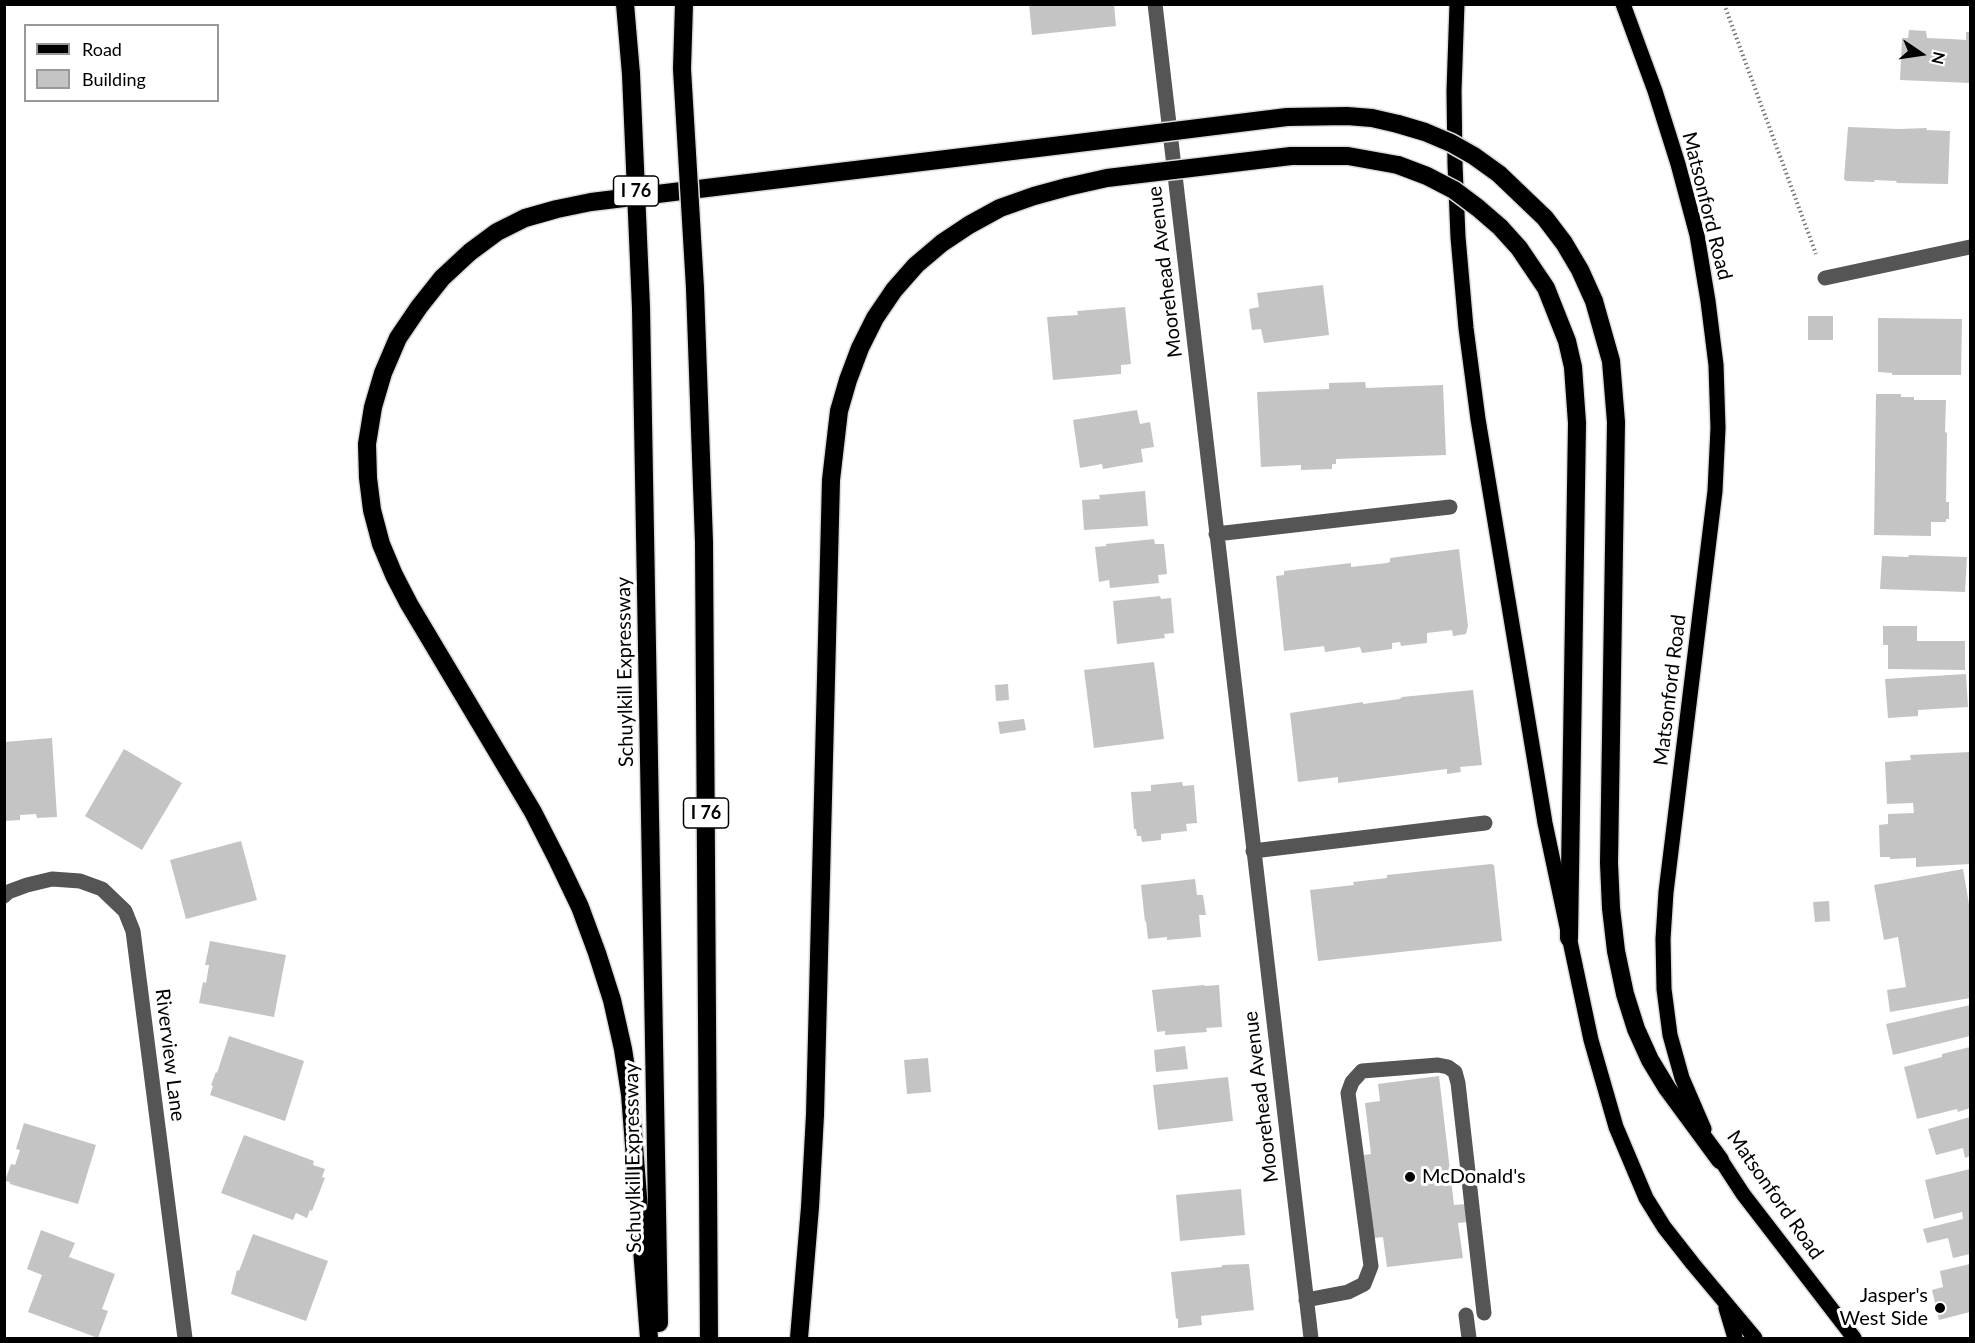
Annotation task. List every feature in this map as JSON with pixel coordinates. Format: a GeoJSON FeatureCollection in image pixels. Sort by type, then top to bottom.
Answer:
{"type":"FeatureCollection","features":[{"type":"Feature","properties":{"kind":"highway","name":"Schuylkill Expressway"},"geometry":{"type":"LineString","coordinates":[[625,4],[631,74],[641,308],[659,1338]]}},
{"type":"Feature","properties":{"kind":"highway","name":"I 76"},"geometry":{"type":"LineString","coordinates":[[685,9],[682,69],[695,288],[704,542],[709,1338]]}},
{"type":"Feature","properties":{"kind":"highway"},"geometry":{"type":"LineString","coordinates":[[649,1338],[630,1094],[612,1000],[597,953],[580,907],[533,812],[393,575],[381,544],[372,510],[368,478],[367,444],[373,407],[383,373],[398,339],[418,306],[442,278],[470,252],[497,232],[525,218],[591,202],[1287,117],[1347,116],[1372,118],[1398,124],[1451,143],[1499,174],[1545,218],[1564,243],[1580,270],[1594,301],[1611,360],[1616,422],[1610,863],[1611,908],[1616,951],[1625,994],[1636,1029],[1650,1060],[1667,1088],[1720,1160]]}},
{"type":"Feature","properties":{"kind":"highway"},"geometry":{"type":"LineString","coordinates":[[799,1338],[815,1115],[831,480],[839,411],[856,359],[875,318],[894,290],[916,265],[960,231],[1000,208],[1034,196],[1107,178],[1291,156],[1348,156],[1398,165],[1454,190],[1478,207],[1519,248],[1546,288],[1567,341],[1577,423],[1569,938]]}},
{"type":"Feature","properties":{"kind":"main road"},"geometry":{"type":"LineString","coordinates":[[1457,4],[1454,91],[1455,164],[1458,237],[1466,328],[1478,418],[1545,823],[1591,1040],[1616,1127],[1646,1198],[1664,1227],[1755,1338]]}},
{"type":"Feature","properties":{"kind":"main road","name":"Matsonford Road"},"geometry":{"type":"LineString","coordinates":[[1623,4],[1655,91],[1678,164],[1696,235],[1708,301],[1716,365],[1718,428],[1715,491],[1666,892],[1663,939],[1664,989],[1673,1046],[1682,1078],[1699,1119],[1720,1160],[1743,1194],[1854,1338]]}},
{"type":"Feature","properties":{"kind":"main road"},"geometry":{"type":"LineString","coordinates":[[1724,1302],[1735,1338]]}},
{"type":"Feature","properties":{"kind":"street","name":"Moorehead Avenue"},"geometry":{"type":"LineString","coordinates":[[1155,4],[1311,1338]]}},
{"type":"Feature","properties":{"kind":"street"},"geometry":{"type":"LineString","coordinates":[[1825,278],[1971,247]]}},
{"type":"Feature","properties":{"kind":"street"},"geometry":{"type":"LineString","coordinates":[[1216,534],[1450,507]]}},
{"type":"Feature","properties":{"kind":"street"},"geometry":{"type":"LineString","coordinates":[[1253,851],[1485,823]]}},
{"type":"Feature","properties":{"kind":"street","name":"Riverview Lane"},"geometry":{"type":"LineString","coordinates":[[4,896],[27,885],[52,879],[80,881],[102,889],[125,911],[133,931],[185,1338]]}},
{"type":"Feature","properties":{"kind":"street"},"geometry":{"type":"LineString","coordinates":[[1306,1300],[1348,1292],[1364,1284],[1371,1266],[1348,1093],[1352,1082],[1362,1071],[1438,1065],[1448,1067],[1455,1072],[1458,1083],[1484,1313]]}},
{"type":"Feature","properties":{"kind":"street"},"geometry":{"type":"LineString","coordinates":[[1466,1315],[1469,1338]]}},
{"type":"Feature","properties":{"kind":"path"},"geometry":{"type":"LineString","coordinates":[[1724,4],[1825,278]]}},
{"type":"Feature","properties":{"kind":"building"},"geometry":{"type":"Polygon","coordinates":[[[1029,4],[1114,4],[1116,26],[1032,35],[1029,4]]]}},
{"type":"Feature","properties":{"kind":"building"},"geometry":{"type":"Polygon","coordinates":[[[1909,30],[1926,31],[1927,38],[1966,40],[1966,32],[1970,32],[1970,83],[1900,80],[1902,38],[1908,38],[1909,30]]]}},
{"type":"Feature","properties":{"kind":"building"},"geometry":{"type":"Polygon","coordinates":[[[1848,127],[1927,128],[1926,130],[1950,131],[1948,184],[1874,180],[1875,182],[1846,181],[1844,179],[1848,127]]]}},
{"type":"Feature","properties":{"kind":"building"},"geometry":{"type":"Polygon","coordinates":[[[1323,285],[1329,335],[1264,343],[1261,329],[1252,330],[1249,309],[1259,307],[1257,293],[1323,285]]]}},
{"type":"Feature","properties":{"kind":"building"},"geometry":{"type":"Polygon","coordinates":[[[1125,307],[1131,364],[1121,365],[1121,374],[1053,380],[1047,317],[1078,315],[1077,311],[1125,307]]]}},
{"type":"Feature","properties":{"kind":"building"},"geometry":{"type":"Polygon","coordinates":[[[1808,316],[1833,316],[1833,340],[1808,340],[1808,316]]]}},
{"type":"Feature","properties":{"kind":"building"},"geometry":{"type":"Polygon","coordinates":[[[1878,318],[1962,319],[1961,375],[1892,375],[1892,373],[1878,372],[1878,318]]]}},
{"type":"Feature","properties":{"kind":"building"},"geometry":{"type":"Polygon","coordinates":[[[1365,382],[1366,388],[1443,385],[1446,455],[1336,459],[1336,464],[1332,464],[1332,469],[1301,470],[1301,465],[1261,467],[1257,392],[1329,389],[1329,383],[1365,382]]]}},
{"type":"Feature","properties":{"kind":"building"},"geometry":{"type":"Polygon","coordinates":[[[1876,394],[1901,394],[1901,397],[1914,397],[1914,400],[1946,400],[1946,502],[1949,502],[1949,519],[1946,519],[1946,522],[1931,522],[1931,536],[1874,535],[1876,394]]]}},
{"type":"Feature","properties":{"kind":"building"},"geometry":{"type":"Polygon","coordinates":[[[1137,410],[1140,424],[1150,422],[1154,447],[1141,449],[1143,462],[1103,469],[1102,464],[1080,468],[1073,420],[1137,410]]]}},
{"type":"Feature","properties":{"kind":"building"},"geometry":{"type":"Polygon","coordinates":[[[1145,491],[1148,526],[1084,530],[1082,500],[1100,499],[1099,495],[1145,491]]]}},
{"type":"Feature","properties":{"kind":"building"},"geometry":{"type":"Polygon","coordinates":[[[1154,539],[1155,544],[1164,544],[1167,574],[1158,575],[1159,583],[1110,588],[1109,580],[1099,582],[1095,547],[1154,539]]]}},
{"type":"Feature","properties":{"kind":"building"},"geometry":{"type":"Polygon","coordinates":[[[1459,549],[1468,626],[1466,634],[1453,636],[1452,630],[1427,633],[1427,643],[1401,646],[1400,642],[1392,643],[1392,649],[1362,653],[1360,647],[1325,652],[1324,646],[1284,651],[1276,576],[1284,575],[1284,571],[1351,563],[1351,567],[1387,563],[1390,562],[1390,558],[1459,549]]]}},
{"type":"Feature","properties":{"kind":"building"},"geometry":{"type":"Polygon","coordinates":[[[1909,555],[1967,557],[1965,592],[1880,589],[1882,556],[1908,557],[1909,555]]]}},
{"type":"Feature","properties":{"kind":"building"},"geometry":{"type":"Polygon","coordinates":[[[1160,596],[1161,599],[1171,598],[1174,633],[1164,634],[1165,638],[1117,644],[1113,601],[1160,596]]]}},
{"type":"Feature","properties":{"kind":"building"},"geometry":{"type":"Polygon","coordinates":[[[1883,626],[1917,626],[1917,641],[1965,641],[1965,670],[1888,669],[1888,645],[1883,645],[1883,626]]]}},
{"type":"Feature","properties":{"kind":"building"},"geometry":{"type":"Polygon","coordinates":[[[1154,662],[1164,739],[1094,748],[1084,670],[1154,662]]]}},
{"type":"Feature","properties":{"kind":"building"},"geometry":{"type":"Polygon","coordinates":[[[1966,674],[1968,707],[1918,710],[1918,716],[1888,718],[1885,679],[1966,674]]]}},
{"type":"Feature","properties":{"kind":"building"},"geometry":{"type":"Polygon","coordinates":[[[1008,684],[1009,700],[996,701],[995,685],[1008,684]]]}},
{"type":"Feature","properties":{"kind":"building"},"geometry":{"type":"Polygon","coordinates":[[[1473,690],[1482,765],[1460,767],[1461,772],[1447,774],[1447,769],[1338,783],[1338,777],[1298,782],[1290,713],[1402,697],[1473,690]]]}},
{"type":"Feature","properties":{"kind":"building"},"geometry":{"type":"Polygon","coordinates":[[[1024,719],[1026,730],[1000,734],[998,722],[1024,719]]]}},
{"type":"Feature","properties":{"kind":"building"},"geometry":{"type":"Polygon","coordinates":[[[52,738],[57,817],[37,818],[36,814],[20,815],[20,820],[4,821],[4,742],[52,738]]]}},
{"type":"Feature","properties":{"kind":"building"},"geometry":{"type":"Polygon","coordinates":[[[124,749],[182,783],[142,850],[85,816],[124,749]]]}},
{"type":"Feature","properties":{"kind":"building"},"geometry":{"type":"Polygon","coordinates":[[[1970,752],[1970,864],[1916,867],[1916,858],[1880,857],[1879,825],[1888,824],[1888,814],[1914,813],[1913,803],[1887,804],[1885,762],[1911,760],[1910,755],[1970,752]]]}},
{"type":"Feature","properties":{"kind":"building"},"geometry":{"type":"Polygon","coordinates":[[[1182,782],[1183,786],[1194,785],[1197,823],[1186,824],[1187,831],[1161,834],[1161,840],[1142,842],[1141,836],[1137,836],[1136,829],[1134,829],[1131,792],[1151,791],[1151,785],[1182,782]]]}},
{"type":"Feature","properties":{"kind":"building"},"geometry":{"type":"Polygon","coordinates":[[[241,841],[257,900],[186,919],[170,860],[241,841]]]}},
{"type":"Feature","properties":{"kind":"building"},"geometry":{"type":"Polygon","coordinates":[[[1494,865],[1502,941],[1318,961],[1310,890],[1354,885],[1353,882],[1387,878],[1387,875],[1494,865]]]}},
{"type":"Feature","properties":{"kind":"building"},"geometry":{"type":"Polygon","coordinates":[[[1963,869],[1970,910],[1970,998],[1890,1012],[1887,990],[1906,987],[1898,937],[1884,940],[1874,885],[1963,869]]]}},
{"type":"Feature","properties":{"kind":"building"},"geometry":{"type":"Polygon","coordinates":[[[1195,879],[1197,895],[1203,895],[1206,915],[1199,915],[1201,937],[1148,939],[1141,885],[1195,879]]]}},
{"type":"Feature","properties":{"kind":"building"},"geometry":{"type":"Polygon","coordinates":[[[1829,901],[1830,921],[1815,922],[1813,902],[1829,901]]]}},
{"type":"Feature","properties":{"kind":"building"},"geometry":{"type":"Polygon","coordinates":[[[210,941],[286,955],[274,1017],[199,1003],[203,982],[206,983],[209,965],[205,965],[210,941]]]}},
{"type":"Feature","properties":{"kind":"building"},"geometry":{"type":"Polygon","coordinates":[[[1219,985],[1222,1027],[1206,1028],[1207,1032],[1165,1035],[1165,1031],[1157,1032],[1152,990],[1219,985]]]}},
{"type":"Feature","properties":{"kind":"building"},"geometry":{"type":"Polygon","coordinates":[[[1970,1005],[1970,1036],[1893,1055],[1886,1024],[1970,1005]]]}},
{"type":"Feature","properties":{"kind":"building"},"geometry":{"type":"Polygon","coordinates":[[[229,1036],[304,1061],[285,1121],[210,1095],[213,1086],[211,1085],[229,1036]]]}},
{"type":"Feature","properties":{"kind":"building"},"geometry":{"type":"Polygon","coordinates":[[[1185,1046],[1188,1069],[1156,1072],[1154,1050],[1185,1046]]]}},
{"type":"Feature","properties":{"kind":"building"},"geometry":{"type":"Polygon","coordinates":[[[1970,1047],[1970,1108],[1917,1119],[1904,1067],[1970,1047]]]}},
{"type":"Feature","properties":{"kind":"building"},"geometry":{"type":"Polygon","coordinates":[[[928,1058],[931,1092],[907,1094],[904,1060],[928,1058]]]}},
{"type":"Feature","properties":{"kind":"building"},"geometry":{"type":"Polygon","coordinates":[[[1439,1076],[1454,1205],[1466,1204],[1468,1222],[1458,1223],[1463,1258],[1387,1267],[1383,1237],[1374,1238],[1364,1155],[1371,1154],[1365,1103],[1380,1101],[1378,1084],[1439,1076]]]}},
{"type":"Feature","properties":{"kind":"building"},"geometry":{"type":"Polygon","coordinates":[[[1228,1077],[1233,1121],[1158,1130],[1153,1085],[1228,1077]]]}},
{"type":"Feature","properties":{"kind":"building"},"geometry":{"type":"Polygon","coordinates":[[[1970,1117],[1970,1156],[1965,1158],[1963,1148],[1936,1155],[1928,1129],[1970,1117]]]}},
{"type":"Feature","properties":{"kind":"building"},"geometry":{"type":"Polygon","coordinates":[[[24,1123],[96,1145],[78,1204],[5,1181],[11,1164],[15,1165],[20,1150],[16,1149],[24,1123]]]}},
{"type":"Feature","properties":{"kind":"building"},"geometry":{"type":"Polygon","coordinates":[[[244,1135],[314,1161],[313,1165],[325,1169],[322,1177],[325,1178],[307,1218],[296,1213],[293,1220],[221,1193],[244,1135]]]}},
{"type":"Feature","properties":{"kind":"building"},"geometry":{"type":"Polygon","coordinates":[[[1970,1169],[1970,1254],[1953,1258],[1948,1238],[1927,1243],[1923,1229],[1963,1219],[1962,1212],[1934,1219],[1925,1180],[1970,1169]]]}},
{"type":"Feature","properties":{"kind":"building"},"geometry":{"type":"Polygon","coordinates":[[[1241,1189],[1245,1235],[1180,1241],[1176,1195],[1241,1189]]]}},
{"type":"Feature","properties":{"kind":"building"},"geometry":{"type":"Polygon","coordinates":[[[41,1230],[75,1243],[69,1257],[115,1274],[102,1309],[108,1311],[98,1338],[28,1312],[42,1275],[27,1269],[41,1230]]]}},
{"type":"Feature","properties":{"kind":"building"},"geometry":{"type":"Polygon","coordinates":[[[253,1234],[328,1261],[306,1321],[231,1294],[237,1270],[239,1271],[253,1234]]]}},
{"type":"Feature","properties":{"kind":"building"},"geometry":{"type":"Polygon","coordinates":[[[1249,1264],[1254,1310],[1201,1316],[1202,1325],[1178,1328],[1171,1272],[1249,1264]]]}},
{"type":"Feature","properties":{"kind":"building"},"geometry":{"type":"Polygon","coordinates":[[[1970,1264],[1970,1312],[1939,1320],[1932,1290],[1943,1287],[1940,1271],[1970,1264]]]}},
{"type":"Feature","properties":{"kind":"place","name":"McDonald's"},"geometry":{"type":"Point","coordinates":[1410,1177]}},
{"type":"Feature","properties":{"kind":"place","name":"Jasper's West Side"},"geometry":{"type":"Point","coordinates":[1940,1308]}}]}
